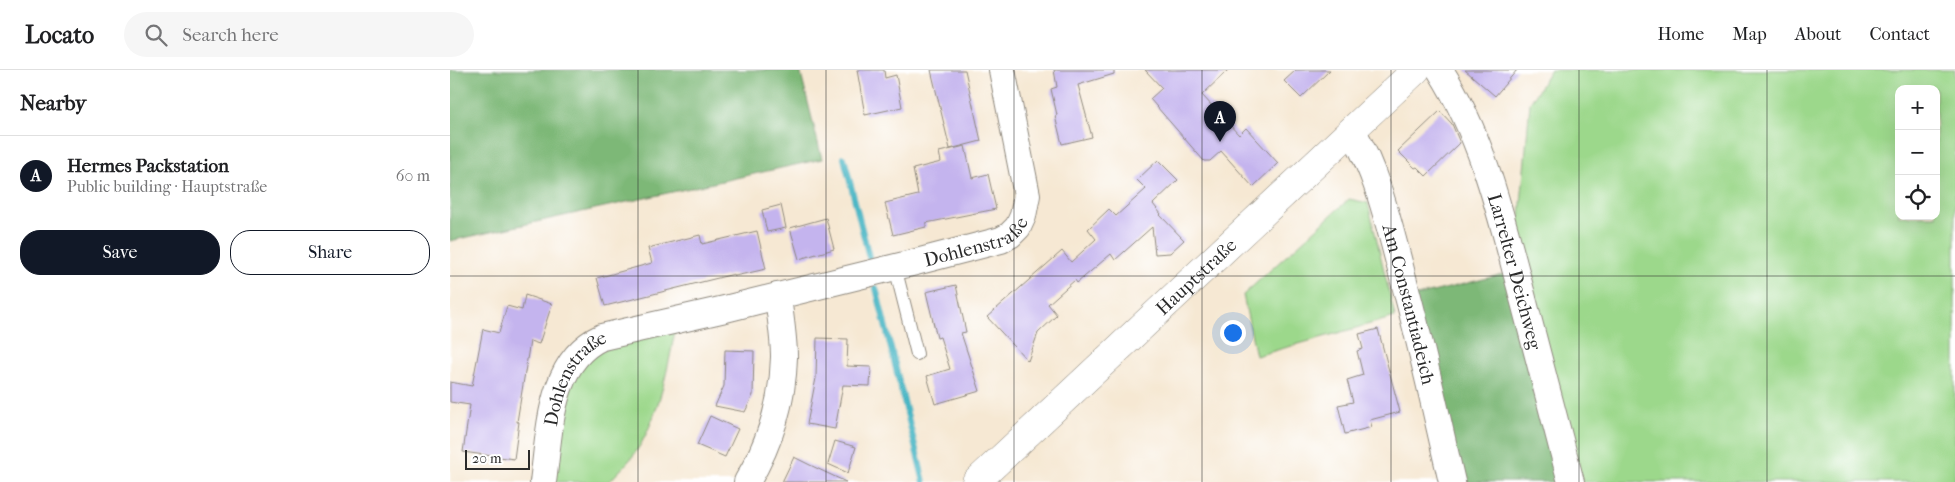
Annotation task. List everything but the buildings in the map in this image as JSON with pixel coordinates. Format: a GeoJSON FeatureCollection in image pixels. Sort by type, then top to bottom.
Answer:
{"type":"FeatureCollection","features":[{"type":"Feature","properties":{"kind":"street","name":"Dohlenstraße"},"geometry":{"type":"LineString","coordinates":[[543,482],[553,410],[558,391],[570,364],[578,353],[591,342],[602,337],[895,267],[1000,240],[1010,235],[1018,227],[1026,206],[1027,195],[1002,70]]}},
{"type":"Feature","properties":{"kind":"street","name":"Hauptstraße"},"geometry":{"type":"LineString","coordinates":[[976,482],[1416,70]]}},
{"type":"Feature","properties":{"kind":"street","name":"Larrelter Deichweg"},"geometry":{"type":"LineString","coordinates":[[1440,70],[1456,96],[1478,146],[1496,195],[1570,482]]}},
{"type":"Feature","properties":{"kind":"street","name":"Am Constantiadeich"},"geometry":{"type":"LineString","coordinates":[[1352,130],[1361,146],[1386,211],[1410,298],[1452,482]]}},
{"type":"Feature","properties":{"kind":"street"},"geometry":{"type":"LineString","coordinates":[[747,482],[763,454],[772,430],[781,384],[784,358],[778,296]]}},
{"type":"Feature","properties":{"kind":"lane"},"geometry":{"type":"LineString","coordinates":[[895,267],[917,354]]}},
{"type":"Feature","properties":{"kind":"green space"},"geometry":{"type":"Polygon","coordinates":[[[450,70],[800,70],[822,159],[450,241],[450,70]]]}},
{"type":"Feature","properties":{"kind":"green space"},"geometry":{"type":"Polygon","coordinates":[[[1551,70],[1955,70],[1955,482],[1571,482],[1515,271],[1530,103],[1551,70]]]}},
{"type":"Feature","properties":{"kind":"green space"},"geometry":{"type":"Polygon","coordinates":[[[1349,199],[1368,203],[1395,317],[1256,356],[1243,295],[1349,199]]]}},
{"type":"Feature","properties":{"kind":"green space"},"geometry":{"type":"Polygon","coordinates":[[[1515,271],[1571,482],[1452,482],[1409,298],[1515,271]]]}},
{"type":"Feature","properties":{"kind":"green space"},"geometry":{"type":"Polygon","coordinates":[[[677,320],[662,391],[650,426],[633,456],[609,482],[543,482],[570,364],[677,320]]]}},
{"type":"Feature","properties":{"kind":"waterway"},"geometry":{"type":"LineString","coordinates":[[844,158],[869,257]]}},
{"type":"Feature","properties":{"kind":"waterway"},"geometry":{"type":"LineString","coordinates":[[876,288],[924,482]]}},
{"type":"Feature","properties":{"kind":"place","name":"Hermes Packstation"},"geometry":{"type":"Point","coordinates":[1220,142]}}]}
